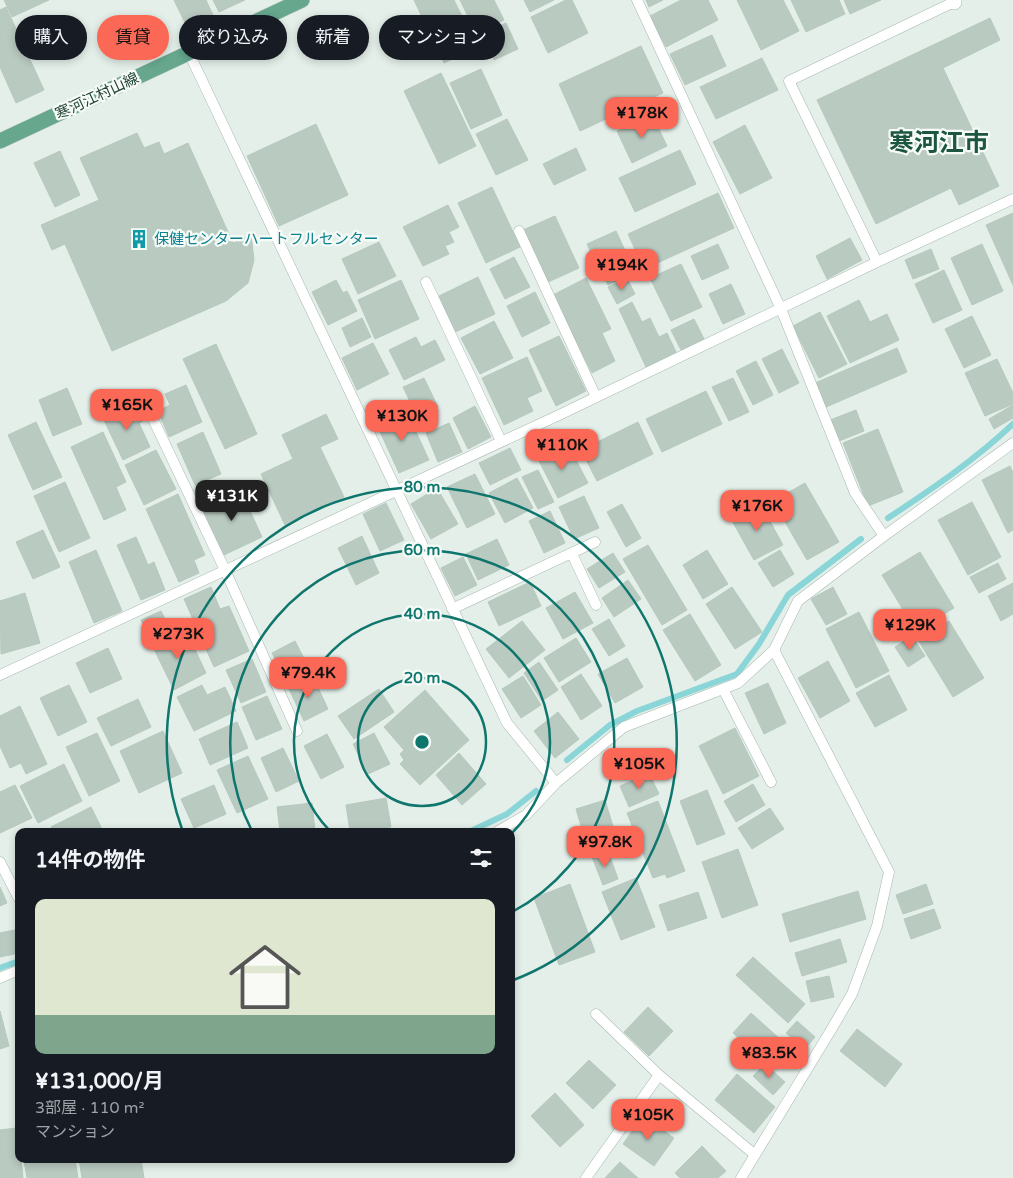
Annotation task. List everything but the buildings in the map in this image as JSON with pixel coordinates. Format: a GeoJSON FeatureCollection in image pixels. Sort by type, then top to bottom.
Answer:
{"type":"FeatureCollection","features":[{"type":"Feature","properties":{"kind":"main road","name":"寒河江村山線"},"geometry":{"type":"LineString","coordinates":[[270,15],[302,0]]}},
{"type":"Feature","properties":{"kind":"main road","name":"寒河江村山線"},"geometry":{"type":"LineString","coordinates":[[0,141],[179,58]]}},
{"type":"Feature","properties":{"kind":"lane"},"geometry":{"type":"LineString","coordinates":[[637,0],[781,309],[855,493],[884,536]]}},
{"type":"Feature","properties":{"kind":"lane"},"geometry":{"type":"LineString","coordinates":[[877,262],[790,81],[954,1]]}},
{"type":"Feature","properties":{"kind":"lane"},"geometry":{"type":"LineString","coordinates":[[192,60],[508,724],[556,783]]}},
{"type":"Feature","properties":{"kind":"lane"},"geometry":{"type":"LineString","coordinates":[[0,675],[596,397],[1013,199]]}},
{"type":"Feature","properties":{"kind":"lane"},"geometry":{"type":"LineString","coordinates":[[519,231],[596,397]]}},
{"type":"Feature","properties":{"kind":"lane"},"geometry":{"type":"LineString","coordinates":[[426,282],[501,441]]}},
{"type":"Feature","properties":{"kind":"lane"},"geometry":{"type":"LineString","coordinates":[[143,398],[225,570],[296,730]]}},
{"type":"Feature","properties":{"kind":"lane"},"geometry":{"type":"LineString","coordinates":[[503,828],[526,815],[556,783],[624,727],[738,683],[774,650],[798,601],[1013,443]]}},
{"type":"Feature","properties":{"kind":"lane"},"geometry":{"type":"LineString","coordinates":[[452,609],[595,542]]}},
{"type":"Feature","properties":{"kind":"lane"},"geometry":{"type":"LineString","coordinates":[[572,554],[596,605]]}},
{"type":"Feature","properties":{"kind":"lane"},"geometry":{"type":"LineString","coordinates":[[741,1178],[852,994],[877,926],[889,872],[774,650]]}},
{"type":"Feature","properties":{"kind":"lane"},"geometry":{"type":"LineString","coordinates":[[723,689],[771,782]]}},
{"type":"Feature","properties":{"kind":"lane"},"geometry":{"type":"LineString","coordinates":[[0,862],[15,890]]}},
{"type":"Feature","properties":{"kind":"lane"},"geometry":{"type":"LineString","coordinates":[[0,978],[15,972]]}},
{"type":"Feature","properties":{"kind":"lane"},"geometry":{"type":"LineString","coordinates":[[596,1014],[659,1075],[754,1154]]}},
{"type":"Feature","properties":{"kind":"lane"},"geometry":{"type":"LineString","coordinates":[[586,1178],[659,1075]]}},
{"type":"Feature","properties":{"kind":"waterway"},"geometry":{"type":"LineString","coordinates":[[888,518],[968,462],[1013,424]]}},
{"type":"Feature","properties":{"kind":"waterway"},"geometry":{"type":"LineString","coordinates":[[567,760],[610,725],[637,711],[737,674],[759,644],[788,595],[861,539]]}},
{"type":"Feature","properties":{"kind":"waterway"},"geometry":{"type":"LineString","coordinates":[[477,828],[507,814],[536,791]]}},
{"type":"Feature","properties":{"kind":"waterway"},"geometry":{"type":"LineString","coordinates":[[0,968],[15,962]]}},
{"type":"Feature","properties":{"kind":"place","name":"保健センターハートフルセンター"},"geometry":{"type":"Point","coordinates":[139,239]}},
{"type":"Feature","properties":{"kind":"district","name":"寒河江市"},"geometry":{"type":"Point","coordinates":[939,143]}}]}
